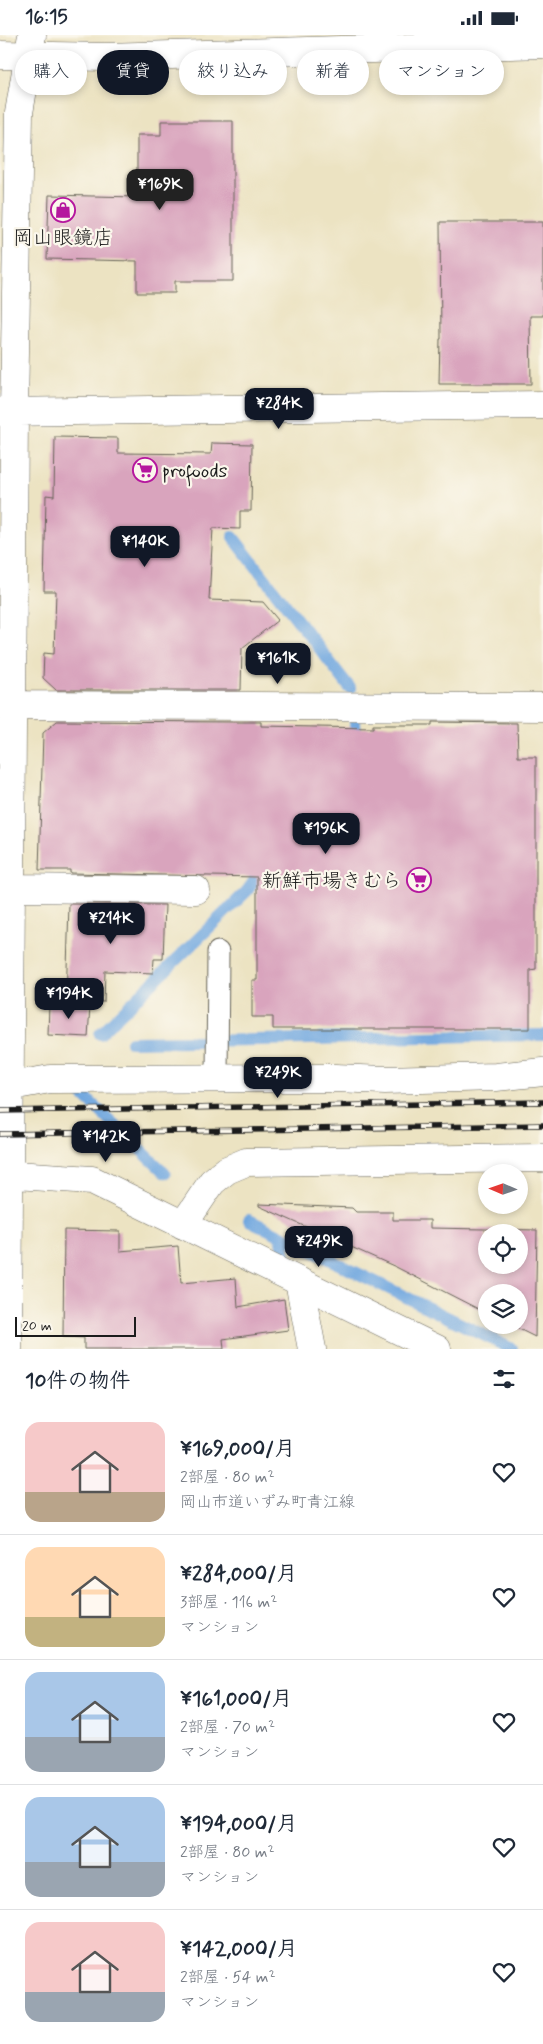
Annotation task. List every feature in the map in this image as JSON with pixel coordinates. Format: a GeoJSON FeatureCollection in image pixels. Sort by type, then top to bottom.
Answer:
{"type":"FeatureCollection","features":[{"type":"Feature","properties":{"kind":"street"},"geometry":{"type":"LineString","coordinates":[[0,55],[31,45],[106,57],[282,43],[543,44]]}},
{"type":"Feature","properties":{"kind":"street"},"geometry":{"type":"LineString","coordinates":[[8,1349],[5,1087],[11,888],[6,705],[7,412],[19,113],[31,45]]}},
{"type":"Feature","properties":{"kind":"street"},"geometry":{"type":"LineString","coordinates":[[7,412],[543,405]]}},
{"type":"Feature","properties":{"kind":"street"},"geometry":{"type":"LineString","coordinates":[[6,705],[543,707]]}},
{"type":"Feature","properties":{"kind":"street"},"geometry":{"type":"LineString","coordinates":[[11,888],[196,890]]}},
{"type":"Feature","properties":{"kind":"street"},"geometry":{"type":"LineString","coordinates":[[5,1087],[50,1079],[335,1078],[385,1080],[496,1077],[543,1072]]}},
{"type":"Feature","properties":{"kind":"street"},"geometry":{"type":"LineString","coordinates":[[183,1225],[212,1182],[227,1170],[246,1162],[543,1158]]}},
{"type":"Feature","properties":{"kind":"street"},"geometry":{"type":"LineString","coordinates":[[5,1175],[92,1180],[436,1349]]}},
{"type":"Feature","properties":{"kind":"street"},"geometry":{"type":"LineString","coordinates":[[299,1281],[312,1349]]}},
{"type":"Feature","properties":{"kind":"lane"},"geometry":{"type":"LineString","coordinates":[[217,1078],[218,952]]}},
{"type":"Feature","properties":{"kind":"building"},"geometry":{"type":"Polygon","coordinates":[[[161,121],[233,121],[233,281],[175,281],[175,293],[137,293],[137,261],[47,259],[49,195],[137,197],[137,135],[161,135],[161,121]]]}},
{"type":"Feature","properties":{"kind":"building"},"geometry":{"type":"Polygon","coordinates":[[[440,222],[543,222],[543,316],[530,316],[531,384],[439,384],[441,339],[440,222]]]}},
{"type":"Feature","properties":{"kind":"building"},"geometry":{"type":"Polygon","coordinates":[[[55,437],[118,438],[118,453],[211,454],[212,443],[252,444],[251,511],[240,511],[240,529],[213,528],[209,600],[263,602],[278,620],[242,648],[241,690],[56,690],[43,678],[44,653],[54,654],[56,591],[44,591],[46,495],[54,496],[55,437]]]}},
{"type":"Feature","properties":{"kind":"building"},"geometry":{"type":"Polygon","coordinates":[[[57,721],[261,722],[261,726],[373,728],[373,725],[432,725],[432,722],[517,723],[518,757],[536,757],[536,969],[530,970],[530,1029],[273,1029],[273,1017],[252,1017],[252,980],[257,980],[257,877],[70,873],[70,870],[39,870],[43,733],[57,721]]]}},
{"type":"Feature","properties":{"kind":"building"},"geometry":{"type":"Polygon","coordinates":[[[69,904],[165,905],[163,959],[154,959],[153,973],[105,971],[104,1002],[66,1001],[69,904]]]}},
{"type":"Feature","properties":{"kind":"building"},"geometry":{"type":"Polygon","coordinates":[[[49,1004],[90,1006],[88,1037],[48,1035],[49,1004]]]}},
{"type":"Feature","properties":{"kind":"building"},"geometry":{"type":"Polygon","coordinates":[[[259,1204],[352,1208],[356,1212],[393,1212],[393,1220],[430,1220],[430,1228],[478,1229],[478,1274],[528,1274],[528,1230],[537,1230],[535,1337],[528,1334],[528,1284],[478,1284],[478,1309],[396,1267],[259,1206],[259,1204]]]}},
{"type":"Feature","properties":{"kind":"building"},"geometry":{"type":"Polygon","coordinates":[[[64,1230],[120,1231],[120,1251],[178,1246],[181,1283],[236,1278],[238,1307],[284,1299],[288,1330],[223,1339],[224,1349],[84,1349],[84,1338],[63,1337],[64,1230]]]}},
{"type":"Feature","properties":{"kind":"waterway"},"geometry":{"type":"LineString","coordinates":[[233,537],[350,688]]}},
{"type":"Feature","properties":{"kind":"waterway"},"geometry":{"type":"LineString","coordinates":[[355,723],[357,743]]}},
{"type":"Feature","properties":{"kind":"waterway"},"geometry":{"type":"LineString","coordinates":[[100,1034],[247,891],[266,864]]}},
{"type":"Feature","properties":{"kind":"waterway"},"geometry":{"type":"LineString","coordinates":[[131,1042],[543,1035]]}},
{"type":"Feature","properties":{"kind":"waterway"},"geometry":{"type":"LineString","coordinates":[[82,1094],[165,1173]]}},
{"type":"Feature","properties":{"kind":"waterway"},"geometry":{"type":"LineString","coordinates":[[249,1220],[512,1349]]}},
{"type":"Feature","properties":{"kind":"waterway"},"geometry":{"type":"LineString","coordinates":[[281,1236],[285,1256]]}},
{"type":"Feature","properties":{"kind":"railway"},"geometry":{"type":"LineString","coordinates":[[0,1111],[543,1102]]}},
{"type":"Feature","properties":{"kind":"railway"},"geometry":{"type":"LineString","coordinates":[[0,1134],[543,1125]]}},
{"type":"Feature","properties":{"kind":"place","name":"岡山眼鏡店"},"geometry":{"type":"Point","coordinates":[63,210]}},
{"type":"Feature","properties":{"kind":"place","name":"profoods"},"geometry":{"type":"Point","coordinates":[145,470]}},
{"type":"Feature","properties":{"kind":"place","name":"新鮮市場きむら"},"geometry":{"type":"Point","coordinates":[419,880]}}]}
